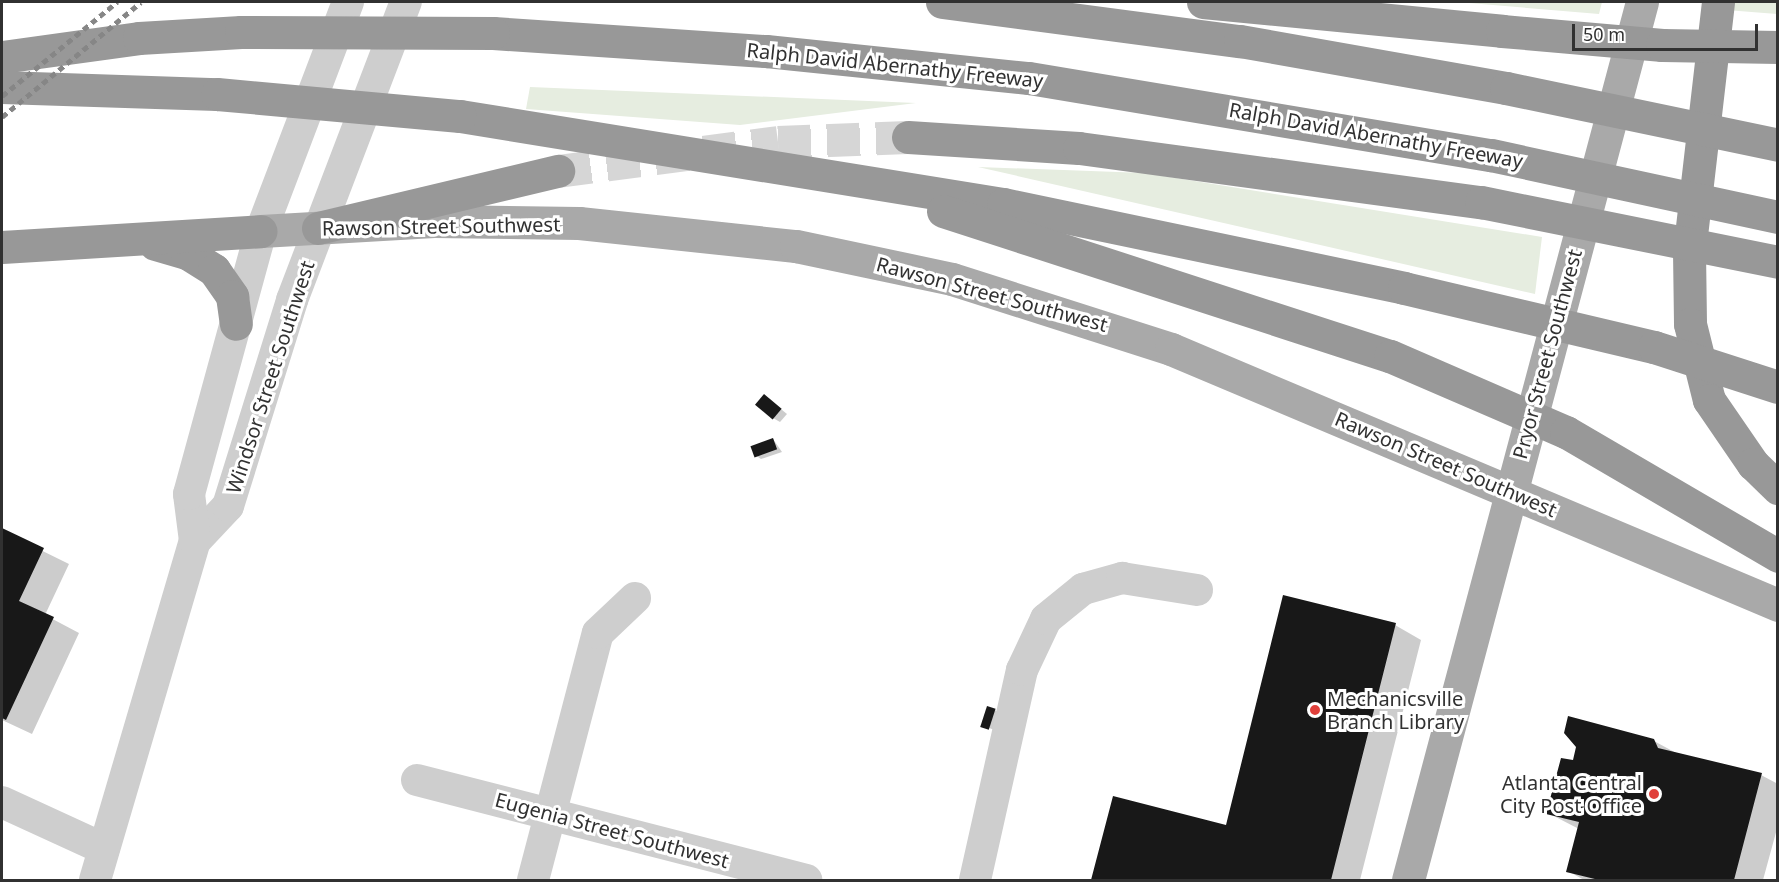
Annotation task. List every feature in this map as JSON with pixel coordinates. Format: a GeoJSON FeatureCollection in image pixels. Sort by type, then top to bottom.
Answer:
{"type":"FeatureCollection","features":[{"type":"Feature","properties":{"kind":"highway"},"geometry":{"type":"LineString","coordinates":[[942,2],[1240,41],[1506,88],[1778,146]]}},
{"type":"Feature","properties":{"kind":"highway"},"geometry":{"type":"LineString","coordinates":[[1203,2],[1662,45],[1778,47]]}},
{"type":"Feature","properties":{"kind":"highway"},"geometry":{"type":"LineString","coordinates":[[1718,2],[1689,251],[1690,324],[1709,400],[1754,464],[1778,488]]}},
{"type":"Feature","properties":{"kind":"highway","name":"Ralph David Abernathy Freeway"},"geometry":{"type":"LineString","coordinates":[[2,57],[139,38],[241,32],[493,33],[766,51],[1029,78],[1491,154],[1778,217]]}},
{"type":"Feature","properties":{"kind":"highway"},"geometry":{"type":"LineString","coordinates":[[2,87],[217,94],[460,116],[660,144],[835,177],[1003,204],[1404,288],[1654,347],[1778,387]]}},
{"type":"Feature","properties":{"kind":"highway"},"geometry":{"type":"LineString","coordinates":[[908,137],[1079,148],[1481,202],[1778,262]]}},
{"type":"Feature","properties":{"kind":"highway"},"geometry":{"type":"LineString","coordinates":[[318,228],[558,171]]}},
{"type":"Feature","properties":{"kind":"highway"},"geometry":{"type":"LineString","coordinates":[[835,177],[1390,356],[1566,432],[1778,556]]}},
{"type":"Feature","properties":{"kind":"highway"},"geometry":{"type":"LineString","coordinates":[[2,247],[261,231]]}},
{"type":"Feature","properties":{"kind":"highway"},"geometry":{"type":"LineString","coordinates":[[120,240],[174,248],[208,265],[232,296],[236,324]]}},
{"type":"Feature","properties":{"kind":"main road","name":"Pryor Street Southwest"},"geometry":{"type":"LineString","coordinates":[[1408,880],[1510,490],[1642,2]]}},
{"type":"Feature","properties":{"kind":"main road","name":"Rawson Street Southwest"},"geometry":{"type":"LineString","coordinates":[[261,231],[455,221],[579,223],[721,236],[877,262],[1105,324],[1510,490],[1778,605]]}},
{"type":"Feature","properties":{"kind":"street","name":"Windsor Street Southwest"},"geometry":{"type":"LineString","coordinates":[[95,880],[195,541],[189,494],[261,231],[348,2]]}},
{"type":"Feature","properties":{"kind":"street","name":"Windsor Street Southwest"},"geometry":{"type":"LineString","coordinates":[[195,541],[228,506],[318,228],[406,2]]}},
{"type":"Feature","properties":{"kind":"street"},"geometry":{"type":"LineString","coordinates":[[975,880],[1022,670],[1046,620],[1083,589],[1122,578],[1197,590]]}},
{"type":"Feature","properties":{"kind":"street"},"geometry":{"type":"LineString","coordinates":[[533,880],[598,633],[635,598]]}},
{"type":"Feature","properties":{"kind":"street","name":"Eugenia Street Southwest"},"geometry":{"type":"LineString","coordinates":[[417,780],[806,880]]}},
{"type":"Feature","properties":{"kind":"street"},"geometry":{"type":"LineString","coordinates":[[2,802],[104,849]]}},
{"type":"Feature","properties":{"kind":"shaded area"},"geometry":{"type":"Polygon","coordinates":[[[1457,2],[1602,2],[1599,14],[1457,2]]]}},
{"type":"Feature","properties":{"kind":"shaded area"},"geometry":{"type":"Polygon","coordinates":[[[1727,2],[1777,2],[1777,14],[1726,10],[1727,2]]]}},
{"type":"Feature","properties":{"kind":"shaded area"},"geometry":{"type":"Polygon","coordinates":[[[530,87],[916,103],[740,125],[526,109],[530,87]]]}},
{"type":"Feature","properties":{"kind":"shaded area"},"geometry":{"type":"Polygon","coordinates":[[[978,167],[1145,173],[1542,237],[1535,294],[978,167]]]}},
{"type":"Feature","properties":{"kind":"building"},"geometry":{"type":"Polygon","coordinates":[[[764,394],[782,409],[773,420],[755,405],[764,394]]]}},
{"type":"Feature","properties":{"kind":"building"},"geometry":{"type":"Polygon","coordinates":[[[773,438],[777,449],[755,457],[750,446],[773,438]]]}},
{"type":"Feature","properties":{"kind":"building"},"geometry":{"type":"Polygon","coordinates":[[[2,528],[44,548],[19,601],[54,617],[6,720],[2,718],[2,528]]]}},
{"type":"Feature","properties":{"kind":"building","name":"Mechanicsville Branch Library"},"geometry":{"type":"Polygon","coordinates":[[[1283,595],[1396,623],[1331,880],[1091,880],[1113,796],[1226,825],[1283,595]]]}},
{"type":"Feature","properties":{"kind":"building"},"geometry":{"type":"Polygon","coordinates":[[[987,706],[996,709],[989,730],[980,727],[987,706]]]}},
{"type":"Feature","properties":{"kind":"building","name":"Atlanta Central City Post Office"},"geometry":{"type":"Polygon","coordinates":[[[1568,716],[1654,739],[1658,748],[1762,773],[1734,880],[1599,880],[1566,872],[1579,822],[1546,814],[1561,758],[1573,760],[1576,747],[1564,733],[1568,716]]]}},
{"type":"Feature","properties":{"kind":"tunnel"},"geometry":{"type":"LineString","coordinates":[[558,171],[778,142],[908,137]]}},
{"type":"Feature","properties":{"kind":"railway"},"geometry":{"type":"LineString","coordinates":[[2,96],[117,2]]}},
{"type":"Feature","properties":{"kind":"railway"},"geometry":{"type":"LineString","coordinates":[[2,117],[141,2]]}},
{"type":"Feature","properties":{"kind":"place","name":"Mechanicsville Branch Library"},"geometry":{"type":"Point","coordinates":[1315,710]}},
{"type":"Feature","properties":{"kind":"place","name":"Atlanta Central City Post Office"},"geometry":{"type":"Point","coordinates":[1654,794]}}]}
